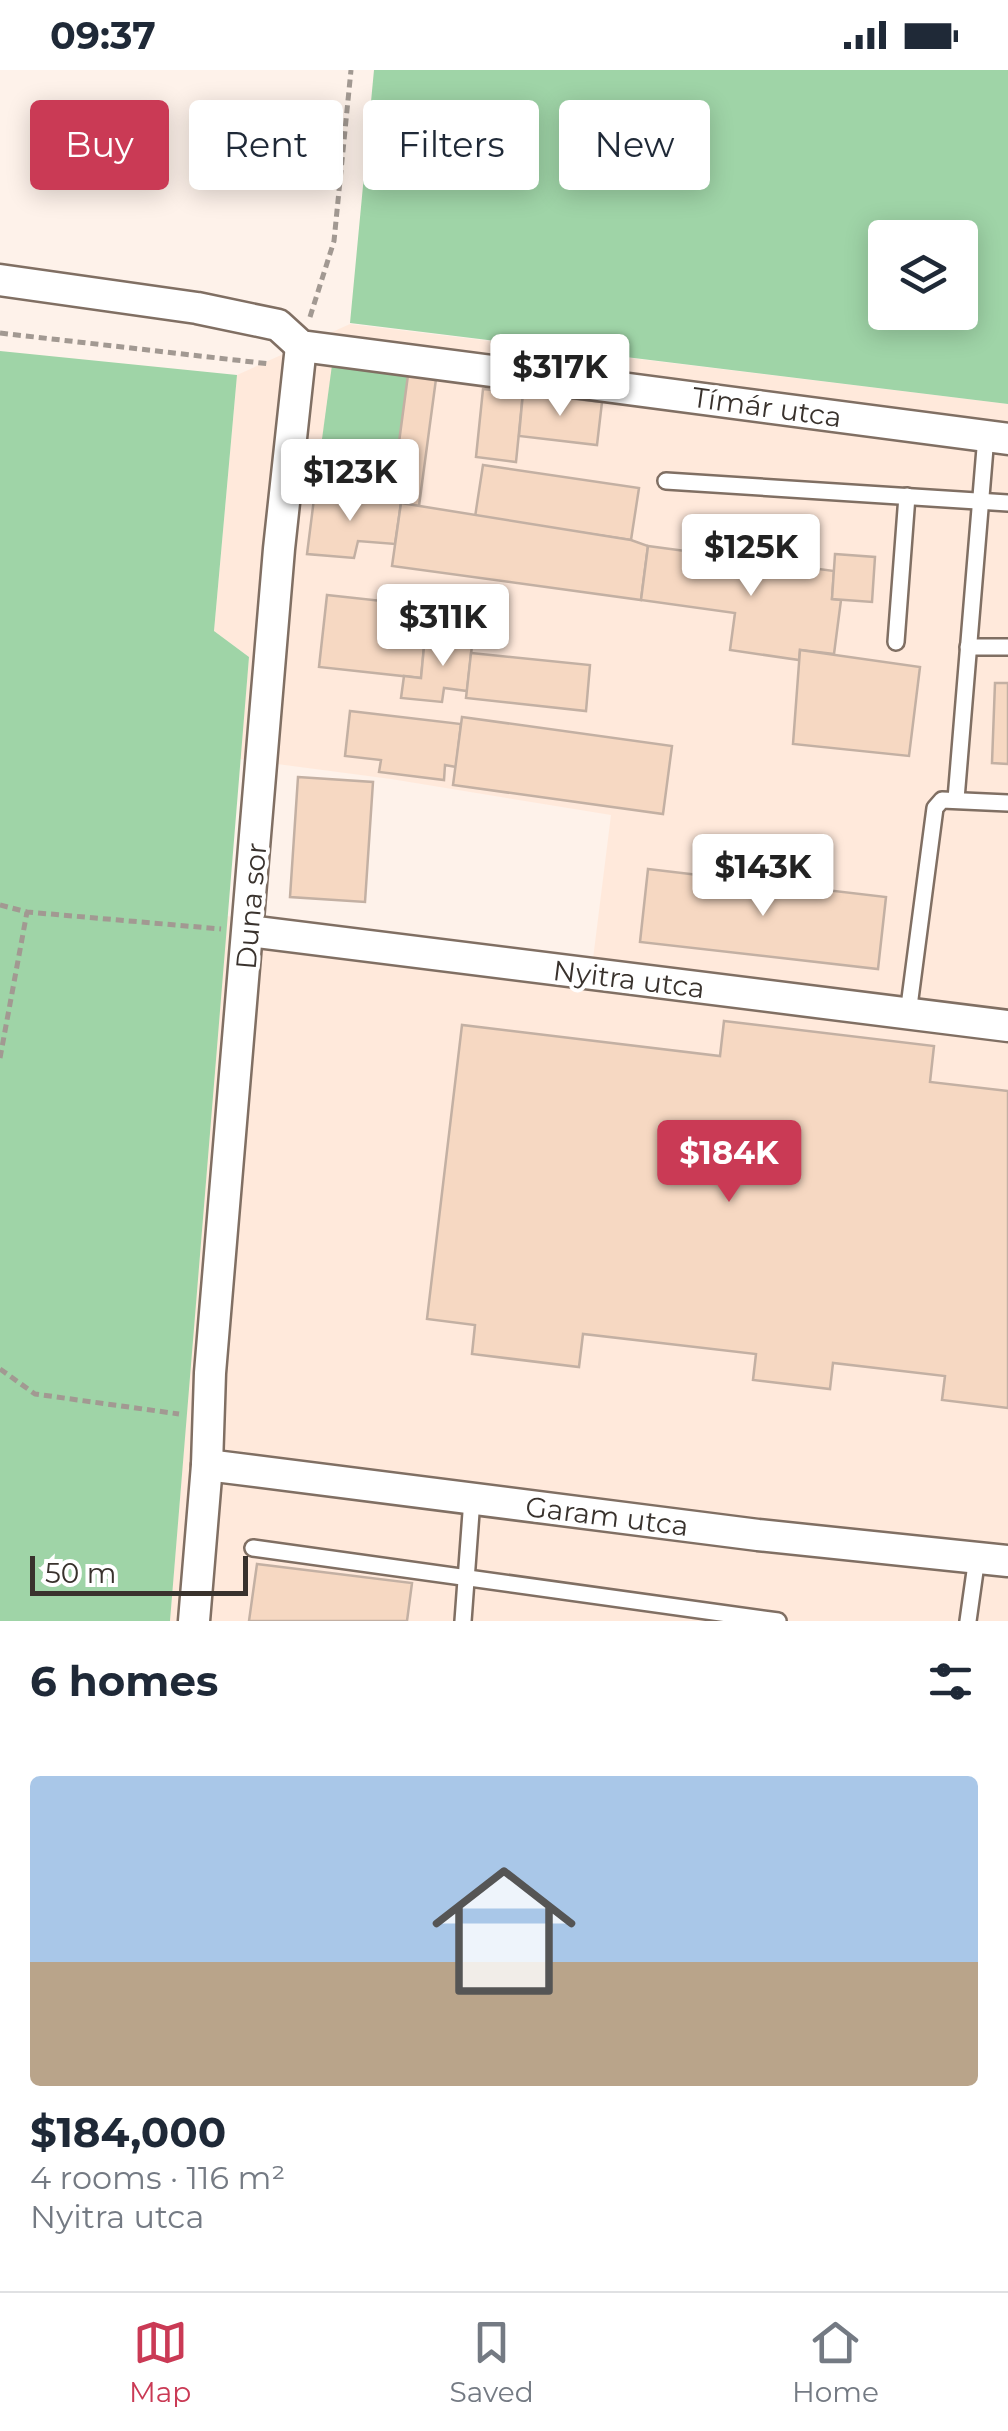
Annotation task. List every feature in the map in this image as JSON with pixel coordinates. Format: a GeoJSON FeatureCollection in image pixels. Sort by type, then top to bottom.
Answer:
{"type":"FeatureCollection","features":[{"type":"Feature","properties":{"kind":"street","name":"Tímár utca"},"geometry":{"type":"LineString","coordinates":[[0,280],[197,308],[278,324],[299,357],[997,438]]}},
{"type":"Feature","properties":{"kind":"street","name":"Duna sor"},"geometry":{"type":"LineString","coordinates":[[194,1621],[207,1465],[207,1418],[279,549],[299,357]]}},
{"type":"Feature","properties":{"kind":"street","name":"Nyitra utca"},"geometry":{"type":"LineString","coordinates":[[249,931],[1008,1026]]}},
{"type":"Feature","properties":{"kind":"street","name":"Garam utca"},"geometry":{"type":"LineString","coordinates":[[207,1465],[758,1536],[1008,1561]]}},
{"type":"Feature","properties":{"kind":"lane"},"geometry":{"type":"LineString","coordinates":[[956,799],[980,502],[997,438]]}},
{"type":"Feature","properties":{"kind":"lane"},"geometry":{"type":"LineString","coordinates":[[666,481],[1008,503]]}},
{"type":"Feature","properties":{"kind":"lane"},"geometry":{"type":"LineString","coordinates":[[896,642],[907,496]]}},
{"type":"Feature","properties":{"kind":"lane"},"geometry":{"type":"LineString","coordinates":[[968,647],[1008,648]]}},
{"type":"Feature","properties":{"kind":"lane"},"geometry":{"type":"LineString","coordinates":[[908,1014],[935,808],[942,800],[956,799],[1008,803]]}},
{"type":"Feature","properties":{"kind":"lane"},"geometry":{"type":"LineString","coordinates":[[462,1621],[472,1499]]}},
{"type":"Feature","properties":{"kind":"lane"},"geometry":{"type":"LineString","coordinates":[[252,1548],[778,1621]]}},
{"type":"Feature","properties":{"kind":"lane"},"geometry":{"type":"LineString","coordinates":[[968,1621],[976,1557]]}},
{"type":"Feature","properties":{"kind":"path"},"geometry":{"type":"LineString","coordinates":[[0,333],[299,357],[334,241],[351,70]]}},
{"type":"Feature","properties":{"kind":"path"},"geometry":{"type":"LineString","coordinates":[[0,905],[27,912],[249,931]]}},
{"type":"Feature","properties":{"kind":"path"},"geometry":{"type":"LineString","coordinates":[[0,1058],[27,912]]}},
{"type":"Feature","properties":{"kind":"path"},"geometry":{"type":"LineString","coordinates":[[0,1370],[36,1394],[207,1418]]}},
{"type":"Feature","properties":{"kind":"shaded area"},"geometry":{"type":"Polygon","coordinates":[[[350,324],[1008,404],[1008,1621],[170,1621],[226,916],[593,959],[611,815],[239,759],[249,657],[214,631],[237,375],[350,324]]]}},
{"type":"Feature","properties":{"kind":"green space"},"geometry":{"type":"Polygon","coordinates":[[[374,70],[1008,70],[1008,404],[350,323],[363,186],[363,190],[539,190],[539,100],[371,100],[374,70]]]}},
{"type":"Feature","properties":{"kind":"green space"},"geometry":{"type":"Polygon","coordinates":[[[0,351],[237,375],[214,631],[249,657],[170,1621],[0,1621],[0,351]]]}},
{"type":"Feature","properties":{"kind":"green space"},"geometry":{"type":"Polygon","coordinates":[[[332,365],[408,375],[391,502],[315,491],[332,365]]]}},
{"type":"Feature","properties":{"kind":"building"},"geometry":{"type":"Polygon","coordinates":[[[408,375],[436,379],[419,506],[391,502],[408,375]]]}},
{"type":"Feature","properties":{"kind":"building"},"geometry":{"type":"Polygon","coordinates":[[[483,389],[523,393],[516,462],[476,457],[483,389]]]}},
{"type":"Feature","properties":{"kind":"building"},"geometry":{"type":"Polygon","coordinates":[[[523,393],[602,402],[597,445],[519,436],[523,393]]]}},
{"type":"Feature","properties":{"kind":"building"},"geometry":{"type":"Polygon","coordinates":[[[483,465],[639,488],[631,540],[475,517],[483,465]]]}},
{"type":"Feature","properties":{"kind":"building"},"geometry":{"type":"Polygon","coordinates":[[[315,491],[401,503],[395,544],[358,541],[354,558],[307,554],[315,491]]]}},
{"type":"Feature","properties":{"kind":"building"},"geometry":{"type":"Polygon","coordinates":[[[401,503],[648,546],[641,600],[392,566],[401,503]]]}},
{"type":"Feature","properties":{"kind":"building"},"geometry":{"type":"Polygon","coordinates":[[[648,546],[834,571],[832,599],[841,600],[834,654],[800,650],[799,660],[730,650],[735,613],[641,600],[648,546]]]}},
{"type":"Feature","properties":{"kind":"building"},"geometry":{"type":"Polygon","coordinates":[[[835,554],[875,557],[872,602],[832,599],[835,554]]]}},
{"type":"Feature","properties":{"kind":"building"},"geometry":{"type":"Polygon","coordinates":[[[327,595],[456,609],[451,650],[424,647],[421,678],[319,667],[327,595]]]}},
{"type":"Feature","properties":{"kind":"building"},"geometry":{"type":"Polygon","coordinates":[[[454,625],[474,627],[467,691],[444,688],[442,702],[401,698],[404,676],[421,678],[424,647],[451,650],[454,625]]]}},
{"type":"Feature","properties":{"kind":"building"},"geometry":{"type":"Polygon","coordinates":[[[800,650],[920,667],[909,756],[793,744],[800,650]]]}},
{"type":"Feature","properties":{"kind":"building"},"geometry":{"type":"Polygon","coordinates":[[[471,653],[590,665],[586,711],[466,698],[471,653]]]}},
{"type":"Feature","properties":{"kind":"building"},"geometry":{"type":"Polygon","coordinates":[[[995,683],[1008,683],[1008,764],[992,763],[995,683]]]}},
{"type":"Feature","properties":{"kind":"building"},"geometry":{"type":"Polygon","coordinates":[[[350,711],[461,724],[456,767],[445,765],[444,780],[379,772],[381,760],[345,756],[350,711]]]}},
{"type":"Feature","properties":{"kind":"building"},"geometry":{"type":"Polygon","coordinates":[[[462,717],[672,746],[663,814],[453,785],[462,717]]]}},
{"type":"Feature","properties":{"kind":"building"},"geometry":{"type":"Polygon","coordinates":[[[298,777],[373,782],[365,902],[290,897],[298,777]]]}},
{"type":"Feature","properties":{"kind":"building"},"geometry":{"type":"Polygon","coordinates":[[[648,869],[886,897],[878,969],[640,942],[648,869]]]}},
{"type":"Feature","properties":{"kind":"building"},"geometry":{"type":"Polygon","coordinates":[[[724,1021],[934,1046],[930,1082],[1008,1091],[1008,1408],[942,1400],[945,1376],[833,1363],[830,1389],[753,1380],[756,1354],[583,1334],[579,1367],[472,1354],[475,1325],[427,1319],[462,1025],[720,1056],[724,1021]]]}},
{"type":"Feature","properties":{"kind":"building"},"geometry":{"type":"Polygon","coordinates":[[[257,1564],[412,1583],[407,1621],[249,1621],[257,1564]]]}}]}
